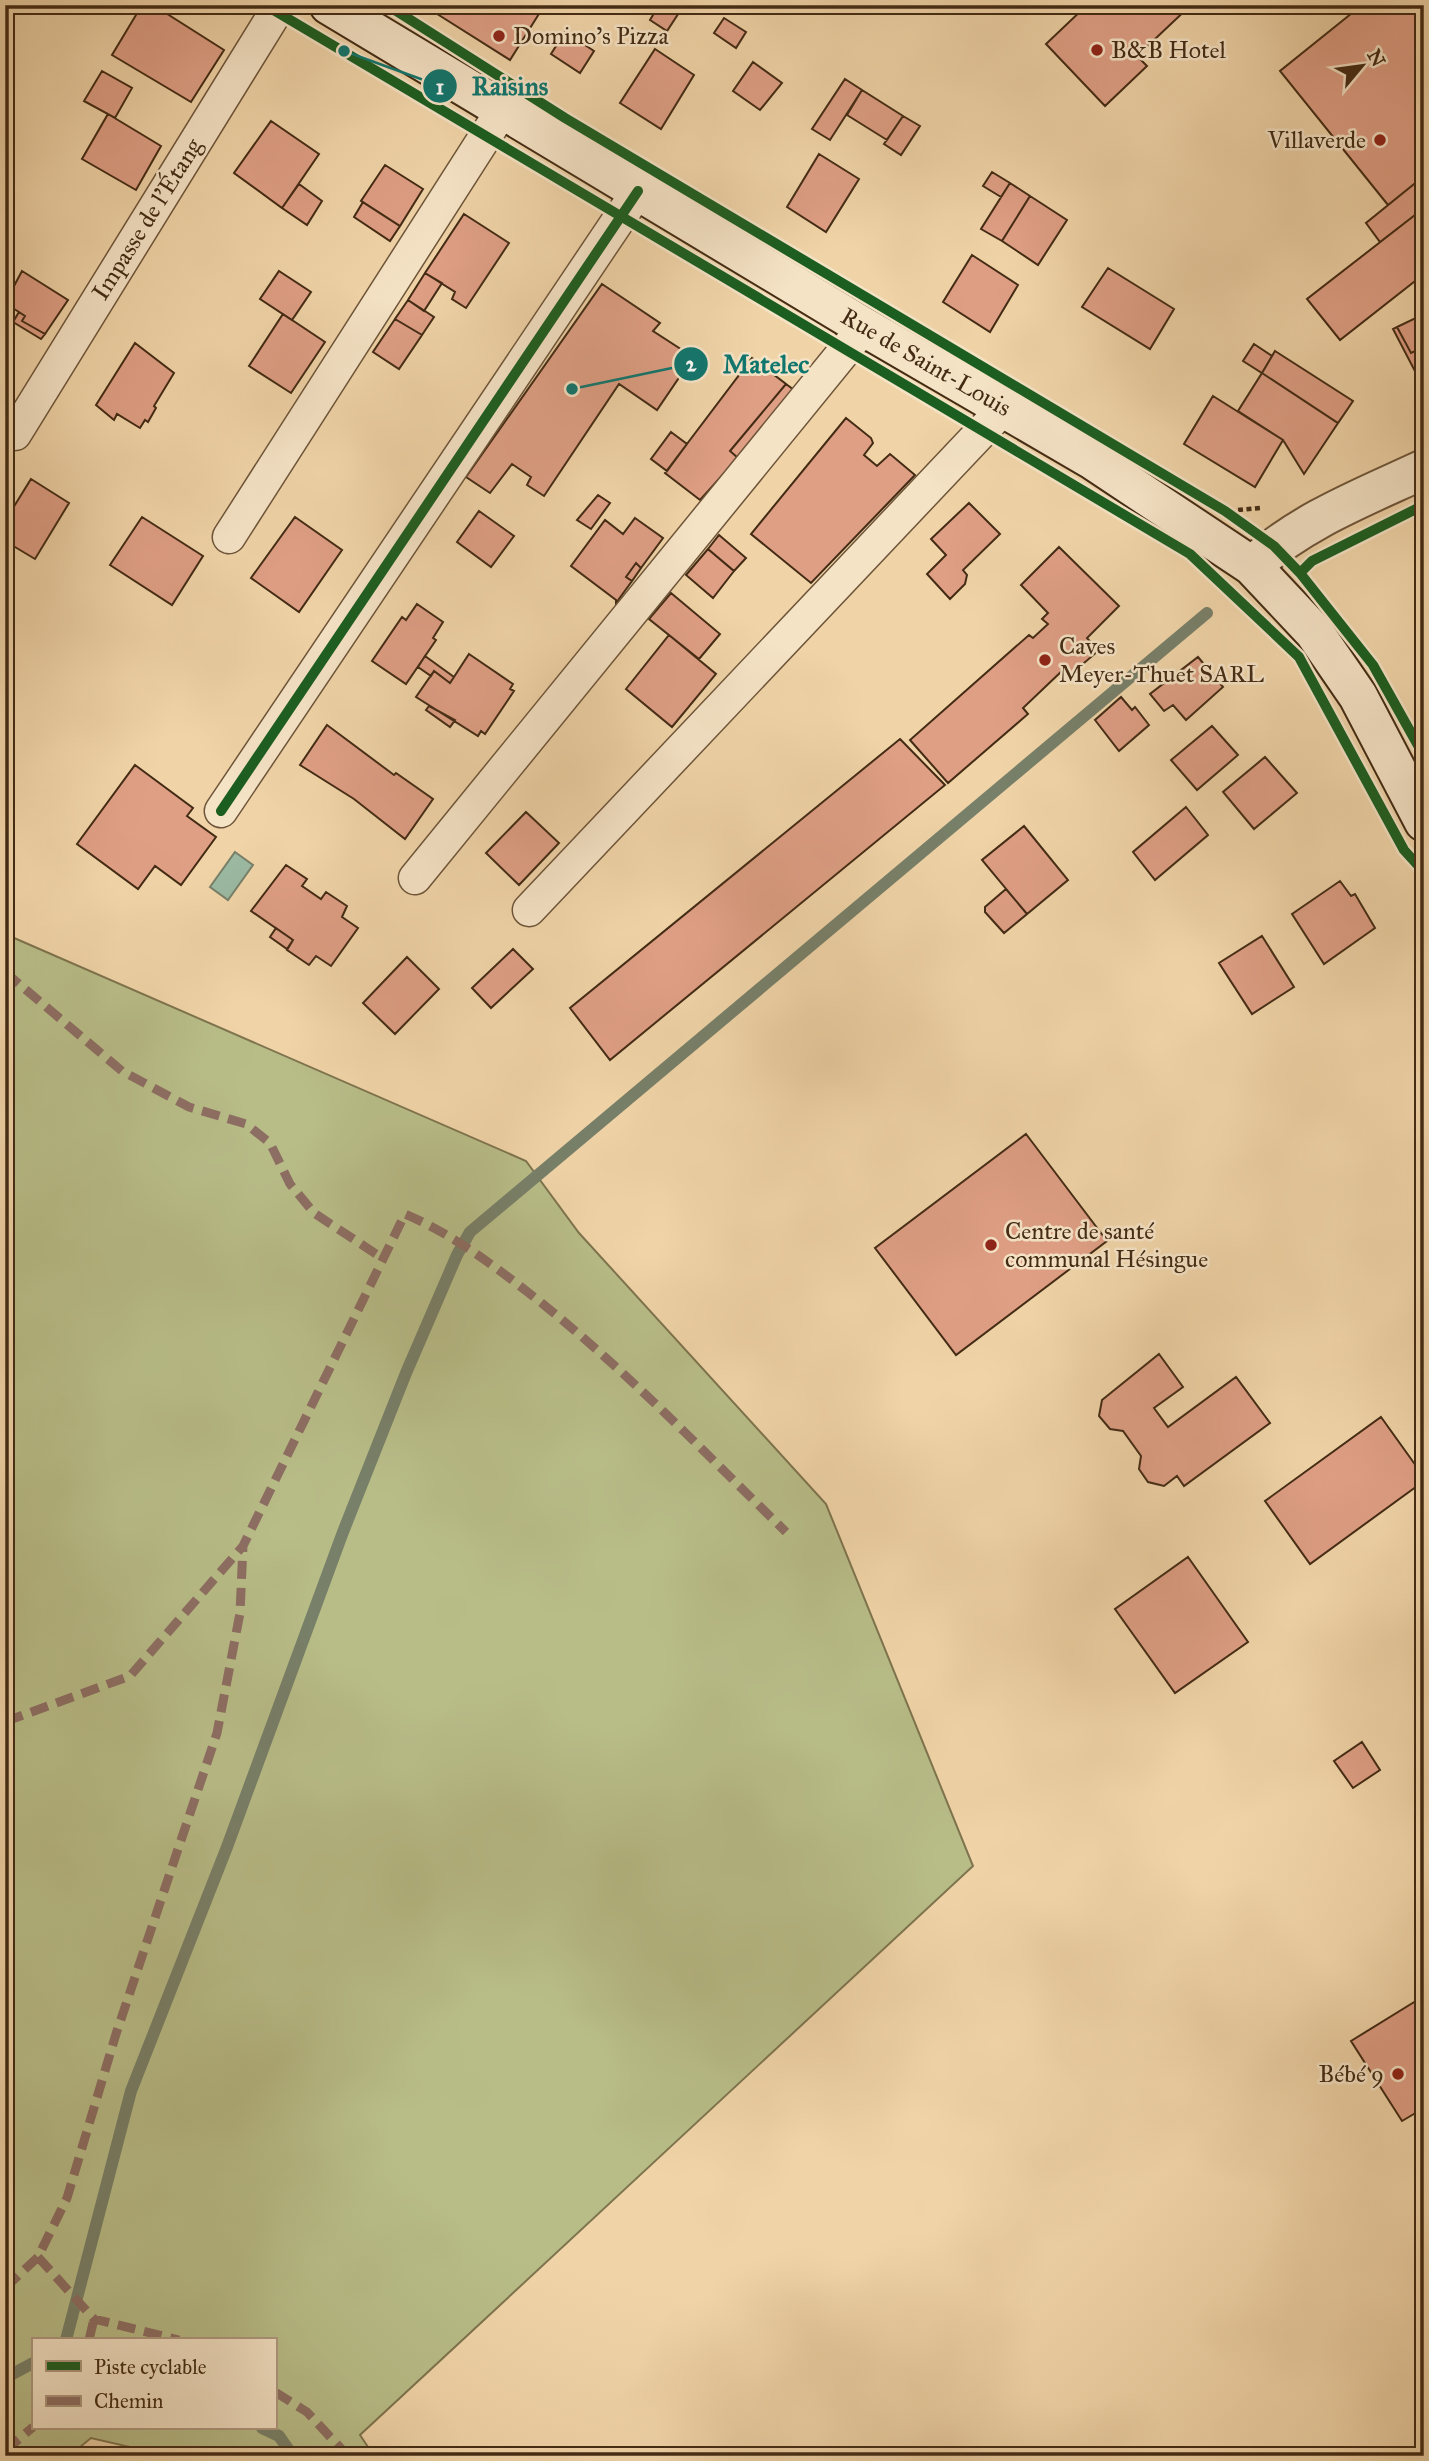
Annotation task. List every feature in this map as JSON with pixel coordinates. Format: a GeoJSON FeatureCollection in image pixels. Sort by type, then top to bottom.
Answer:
{"type":"FeatureCollection","features":[{"type":"Feature","properties":{"kind":"main road","name":"Rue de Saint-Louis"},"geometry":{"type":"LineString","coordinates":[[328,5],[864,327],[1263,556],[1358,696],[1424,822]]}},
{"type":"Feature","properties":{"kind":"main road"},"geometry":{"type":"LineString","coordinates":[[1263,556],[1329,513],[1424,469]]}},
{"type":"Feature","properties":{"kind":"street","name":"Impasse de l'Étang"},"geometry":{"type":"LineString","coordinates":[[15,434],[280,5]]}},
{"type":"Feature","properties":{"kind":"street"},"geometry":{"type":"LineString","coordinates":[[229,537],[503,109]]}},
{"type":"Feature","properties":{"kind":"street"},"geometry":{"type":"LineString","coordinates":[[221,811],[638,191]]}},
{"type":"Feature","properties":{"kind":"street"},"geometry":{"type":"LineString","coordinates":[[415,878],[864,327]]}},
{"type":"Feature","properties":{"kind":"street"},"geometry":{"type":"LineString","coordinates":[[529,910],[1004,408]]}},
{"type":"Feature","properties":{"kind":"path"},"geometry":{"type":"LineString","coordinates":[[1225,510],[1263,556]]}},
{"type":"Feature","properties":{"kind":"green space"},"geometry":{"type":"Polygon","coordinates":[[[5,934],[526,1161],[579,1233],[826,1504],[973,1866],[360,2435],[374,2456],[169,2456],[91,2438],[69,2456],[5,2456],[5,934]]]}},
{"type":"Feature","properties":{"kind":"shaded area"},"geometry":{"type":"Polygon","coordinates":[[[235,852],[253,865],[228,900],[210,887],[235,852]]]}},
{"type":"Feature","properties":{"kind":"building"},"geometry":{"type":"Polygon","coordinates":[[[142,5],[153,5],[224,50],[191,102],[112,55],[142,5]]]}},
{"type":"Feature","properties":{"kind":"building","name":"Domino's Pizza"},"geometry":{"type":"Polygon","coordinates":[[[438,5],[536,5],[542,9],[510,60],[434,12],[438,5]]]}},
{"type":"Feature","properties":{"kind":"building"},"geometry":{"type":"Polygon","coordinates":[[[659,5],[684,5],[667,31],[650,20],[659,5]]]}},
{"type":"Feature","properties":{"kind":"building","name":"B&B Hotel"},"geometry":{"type":"Polygon","coordinates":[[[1087,5],[1191,5],[1137,56],[1147,66],[1105,106],[1046,44],[1087,5]]]}},
{"type":"Feature","properties":{"kind":"building","name":"Villaverde"},"geometry":{"type":"Polygon","coordinates":[[[1362,5],[1424,5],[1424,176],[1388,205],[1280,71],[1362,5]]]}},
{"type":"Feature","properties":{"kind":"building"},"geometry":{"type":"Polygon","coordinates":[[[724,18],[746,32],[736,48],[714,33],[724,18]]]}},
{"type":"Feature","properties":{"kind":"building"},"geometry":{"type":"Polygon","coordinates":[[[565,32],[594,51],[580,73],[551,54],[565,32]]]}},
{"type":"Feature","properties":{"kind":"building"},"geometry":{"type":"Polygon","coordinates":[[[655,49],[694,75],[661,129],[620,103],[655,49]]]}},
{"type":"Feature","properties":{"kind":"building"},"geometry":{"type":"Polygon","coordinates":[[[753,62],[782,83],[760,110],[733,91],[753,62]]]}},
{"type":"Feature","properties":{"kind":"building"},"geometry":{"type":"Polygon","coordinates":[[[102,71],[132,88],[115,118],[84,101],[102,71]]]}},
{"type":"Feature","properties":{"kind":"building"},"geometry":{"type":"Polygon","coordinates":[[[845,79],[862,90],[830,140],[812,129],[845,79]]]}},
{"type":"Feature","properties":{"kind":"building"},"geometry":{"type":"Polygon","coordinates":[[[862,90],[903,116],[887,140],[847,115],[862,90]]]}},
{"type":"Feature","properties":{"kind":"building"},"geometry":{"type":"Polygon","coordinates":[[[108,114],[161,146],[136,190],[82,159],[108,114]]]}},
{"type":"Feature","properties":{"kind":"building"},"geometry":{"type":"Polygon","coordinates":[[[903,116],[920,126],[901,155],[884,144],[903,116]]]}},
{"type":"Feature","properties":{"kind":"building"},"geometry":{"type":"Polygon","coordinates":[[[271,121],[319,154],[282,208],[234,173],[271,121]]]}},
{"type":"Feature","properties":{"kind":"building"},"geometry":{"type":"Polygon","coordinates":[[[819,154],[859,179],[826,232],[787,207],[819,154]]]}},
{"type":"Feature","properties":{"kind":"building"},"geometry":{"type":"Polygon","coordinates":[[[385,165],[423,189],[400,226],[361,201],[385,165]]]}},
{"type":"Feature","properties":{"kind":"building"},"geometry":{"type":"Polygon","coordinates":[[[992,172],[1010,183],[1001,197],[983,186],[992,172]]]}},
{"type":"Feature","properties":{"kind":"building"},"geometry":{"type":"Polygon","coordinates":[[[1424,176],[1424,208],[1380,242],[1366,223],[1424,176]]]}},
{"type":"Feature","properties":{"kind":"building"},"geometry":{"type":"Polygon","coordinates":[[[1010,183],[1030,196],[1002,241],[981,229],[1010,183]]]}},
{"type":"Feature","properties":{"kind":"building"},"geometry":{"type":"Polygon","coordinates":[[[299,184],[322,201],[307,225],[282,208],[299,184]]]}},
{"type":"Feature","properties":{"kind":"building"},"geometry":{"type":"Polygon","coordinates":[[[1030,196],[1067,220],[1038,265],[1002,241],[1030,196]]]}},
{"type":"Feature","properties":{"kind":"building"},"geometry":{"type":"Polygon","coordinates":[[[363,202],[400,226],[390,241],[354,217],[363,202]]]}},
{"type":"Feature","properties":{"kind":"building"},"geometry":{"type":"Polygon","coordinates":[[[1424,208],[1424,274],[1340,340],[1307,299],[1424,208]]]}},
{"type":"Feature","properties":{"kind":"building"},"geometry":{"type":"Polygon","coordinates":[[[464,214],[509,243],[466,308],[452,299],[455,292],[425,273],[464,214]]]}},
{"type":"Feature","properties":{"kind":"building"},"geometry":{"type":"Polygon","coordinates":[[[972,255],[1018,285],[990,332],[943,302],[972,255]]]}},
{"type":"Feature","properties":{"kind":"building"},"geometry":{"type":"Polygon","coordinates":[[[1108,268],[1174,309],[1150,349],[1082,307],[1108,268]]]}},
{"type":"Feature","properties":{"kind":"building"},"geometry":{"type":"Polygon","coordinates":[[[22,271],[68,300],[45,334],[22,321],[25,316],[5,303],[22,271]]]}},
{"type":"Feature","properties":{"kind":"building"},"geometry":{"type":"Polygon","coordinates":[[[279,271],[311,292],[292,320],[260,299],[279,271]]]}},
{"type":"Feature","properties":{"kind":"building"},"geometry":{"type":"Polygon","coordinates":[[[425,273],[442,283],[424,311],[408,300],[425,273]]]}},
{"type":"Feature","properties":{"kind":"building"},"geometry":{"type":"Polygon","coordinates":[[[602,284],[660,323],[653,331],[693,357],[657,410],[619,384],[544,496],[527,485],[531,477],[512,464],[490,493],[466,477],[602,284]]]}},
{"type":"Feature","properties":{"kind":"building"},"geometry":{"type":"Polygon","coordinates":[[[408,300],[434,317],[422,335],[395,319],[408,300]]]}},
{"type":"Feature","properties":{"kind":"building"},"geometry":{"type":"Polygon","coordinates":[[[19,312],[25,316],[22,321],[45,334],[41,339],[13,322],[19,312]]]}},
{"type":"Feature","properties":{"kind":"building"},"geometry":{"type":"Polygon","coordinates":[[[283,314],[325,342],[291,393],[249,366],[283,314]]]}},
{"type":"Feature","properties":{"kind":"building"},"geometry":{"type":"Polygon","coordinates":[[[1424,314],[1424,347],[1411,353],[1397,327],[1424,314]]]}},
{"type":"Feature","properties":{"kind":"building"},"geometry":{"type":"Polygon","coordinates":[[[395,319],[422,335],[399,369],[373,352],[395,319]]]}},
{"type":"Feature","properties":{"kind":"building"},"geometry":{"type":"Polygon","coordinates":[[[1397,327],[1411,353],[1424,347],[1424,374],[1418,377],[1393,329],[1397,327]]]}},
{"type":"Feature","properties":{"kind":"building"},"geometry":{"type":"Polygon","coordinates":[[[135,343],[174,373],[154,406],[156,408],[148,422],[145,420],[140,428],[117,414],[114,420],[96,405],[135,343]]]}},
{"type":"Feature","properties":{"kind":"building"},"geometry":{"type":"Polygon","coordinates":[[[1254,344],[1272,356],[1262,373],[1243,361],[1254,344]]]}},
{"type":"Feature","properties":{"kind":"building"},"geometry":{"type":"Polygon","coordinates":[[[1275,351],[1353,401],[1338,423],[1262,373],[1275,351]]]}},
{"type":"Feature","properties":{"kind":"building"},"geometry":{"type":"Polygon","coordinates":[[[752,358],[786,384],[730,451],[738,458],[700,500],[665,473],[752,358]]]}},
{"type":"Feature","properties":{"kind":"building"},"geometry":{"type":"Polygon","coordinates":[[[1262,373],[1338,423],[1304,474],[1283,440],[1238,411],[1262,373]]]}},
{"type":"Feature","properties":{"kind":"building"},"geometry":{"type":"Polygon","coordinates":[[[786,384],[794,390],[738,458],[730,451],[786,384]]]}},
{"type":"Feature","properties":{"kind":"building"},"geometry":{"type":"Polygon","coordinates":[[[1213,396],[1283,440],[1255,487],[1184,444],[1213,396]]]}},
{"type":"Feature","properties":{"kind":"building"},"geometry":{"type":"Polygon","coordinates":[[[846,418],[871,438],[873,443],[864,455],[877,466],[890,454],[915,475],[811,583],[751,534],[846,418]]]}},
{"type":"Feature","properties":{"kind":"building"},"geometry":{"type":"Polygon","coordinates":[[[671,432],[687,444],[667,471],[651,459],[671,432]]]}},
{"type":"Feature","properties":{"kind":"building"},"geometry":{"type":"Polygon","coordinates":[[[31,479],[69,503],[35,559],[5,541],[5,521],[31,479]]]}},
{"type":"Feature","properties":{"kind":"building"},"geometry":{"type":"Polygon","coordinates":[[[598,495],[610,503],[591,529],[577,520],[598,495]]]}},
{"type":"Feature","properties":{"kind":"building"},"geometry":{"type":"Polygon","coordinates":[[[969,503],[1000,534],[963,570],[967,575],[965,584],[950,599],[927,574],[946,555],[931,539],[969,503]]]}},
{"type":"Feature","properties":{"kind":"building"},"geometry":{"type":"Polygon","coordinates":[[[479,511],[514,536],[491,567],[457,542],[479,511]]]}},
{"type":"Feature","properties":{"kind":"building"},"geometry":{"type":"Polygon","coordinates":[[[142,517],[203,556],[172,605],[110,565],[142,517]]]}},
{"type":"Feature","properties":{"kind":"building"},"geometry":{"type":"Polygon","coordinates":[[[295,517],[342,550],[299,612],[251,578],[295,517]]]}},
{"type":"Feature","properties":{"kind":"building"},"geometry":{"type":"Polygon","coordinates":[[[635,518],[663,538],[641,568],[636,563],[626,577],[632,581],[616,603],[616,600],[571,566],[605,520],[623,534],[635,518]]]}},
{"type":"Feature","properties":{"kind":"building"},"geometry":{"type":"Polygon","coordinates":[[[719,535],[746,558],[734,571],[708,549],[719,535]]]}},
{"type":"Feature","properties":{"kind":"building","name":"Caves Meyer-Thuet SARL"},"geometry":{"type":"Polygon","coordinates":[[[1059,547],[1119,606],[1087,638],[1098,651],[1069,676],[1063,670],[1023,708],[1028,714],[948,783],[910,740],[1029,635],[1033,638],[1048,624],[1042,619],[1048,613],[1021,585],[1059,547]]]}},
{"type":"Feature","properties":{"kind":"building"},"geometry":{"type":"Polygon","coordinates":[[[708,549],[734,571],[713,598],[686,575],[708,549]]]}},
{"type":"Feature","properties":{"kind":"building"},"geometry":{"type":"Polygon","coordinates":[[[636,563],[641,568],[632,581],[626,577],[636,563]]]}},
{"type":"Feature","properties":{"kind":"building"},"geometry":{"type":"Polygon","coordinates":[[[671,593],[720,634],[699,659],[649,619],[671,593]]]}},
{"type":"Feature","properties":{"kind":"building"},"geometry":{"type":"Polygon","coordinates":[[[417,604],[443,622],[433,638],[436,640],[406,684],[372,661],[402,617],[406,620],[417,604]]]}},
{"type":"Feature","properties":{"kind":"building"},"geometry":{"type":"Polygon","coordinates":[[[669,635],[716,674],[672,727],[626,689],[669,635]]]}},
{"type":"Feature","properties":{"kind":"building"},"geometry":{"type":"Polygon","coordinates":[[[469,654],[513,684],[510,689],[514,691],[485,734],[481,731],[478,736],[416,697],[434,671],[450,683],[469,654]]]}},
{"type":"Feature","properties":{"kind":"building"},"geometry":{"type":"Polygon","coordinates":[[[425,656],[454,677],[450,683],[434,671],[431,676],[418,667],[425,656]]]}},
{"type":"Feature","properties":{"kind":"building"},"geometry":{"type":"Polygon","coordinates":[[[1198,657],[1223,687],[1186,720],[1173,705],[1164,711],[1150,694],[1198,657]]]}},
{"type":"Feature","properties":{"kind":"building"},"geometry":{"type":"Polygon","coordinates":[[[1121,697],[1132,710],[1135,707],[1149,725],[1119,751],[1095,720],[1121,697]]]}},
{"type":"Feature","properties":{"kind":"building"},"geometry":{"type":"Polygon","coordinates":[[[429,706],[455,720],[450,727],[426,710],[429,706]]]}},
{"type":"Feature","properties":{"kind":"building"},"geometry":{"type":"Polygon","coordinates":[[[327,725],[394,775],[396,773],[433,799],[405,839],[354,799],[300,765],[327,725]]]}},
{"type":"Feature","properties":{"kind":"building"},"geometry":{"type":"Polygon","coordinates":[[[1212,726],[1238,755],[1197,790],[1171,760],[1212,726]]]}},
{"type":"Feature","properties":{"kind":"building"},"geometry":{"type":"Polygon","coordinates":[[[900,739],[945,785],[610,1060],[570,1008],[900,739]]]}},
{"type":"Feature","properties":{"kind":"building"},"geometry":{"type":"Polygon","coordinates":[[[1265,757],[1297,793],[1254,829],[1223,792],[1265,757]]]}},
{"type":"Feature","properties":{"kind":"building"},"geometry":{"type":"Polygon","coordinates":[[[135,765],[193,808],[187,816],[216,837],[181,885],[155,866],[138,889],[77,844],[135,765]]]}},
{"type":"Feature","properties":{"kind":"building"},"geometry":{"type":"Polygon","coordinates":[[[1186,807],[1208,835],[1155,880],[1133,852],[1186,807]]]}},
{"type":"Feature","properties":{"kind":"building"},"geometry":{"type":"Polygon","coordinates":[[[526,812],[559,843],[519,885],[486,853],[526,812]]]}},
{"type":"Feature","properties":{"kind":"building"},"geometry":{"type":"Polygon","coordinates":[[[1024,826],[1068,880],[1027,914],[982,860],[1024,826]]]}},
{"type":"Feature","properties":{"kind":"building"},"geometry":{"type":"Polygon","coordinates":[[[286,865],[307,879],[302,886],[321,899],[326,892],[347,906],[342,917],[358,928],[331,966],[316,956],[309,965],[287,950],[293,940],[251,911],[286,865]]]}},
{"type":"Feature","properties":{"kind":"building"},"geometry":{"type":"Polygon","coordinates":[[[1340,881],[1351,896],[1355,894],[1375,928],[1324,964],[1292,914],[1340,881]]]}},
{"type":"Feature","properties":{"kind":"building"},"geometry":{"type":"Polygon","coordinates":[[[1006,889],[1027,914],[1004,933],[985,912],[985,907],[1006,889]]]}},
{"type":"Feature","properties":{"kind":"building"},"geometry":{"type":"Polygon","coordinates":[[[276,928],[293,940],[287,949],[270,937],[276,928]]]}},
{"type":"Feature","properties":{"kind":"building"},"geometry":{"type":"Polygon","coordinates":[[[1262,936],[1294,987],[1252,1014],[1219,963],[1262,936]]]}},
{"type":"Feature","properties":{"kind":"building"},"geometry":{"type":"Polygon","coordinates":[[[513,949],[533,969],[491,1008],[472,988],[513,949]]]}},
{"type":"Feature","properties":{"kind":"building"},"geometry":{"type":"Polygon","coordinates":[[[407,957],[439,989],[395,1034],[363,1003],[407,957]]]}},
{"type":"Feature","properties":{"kind":"building","name":"Centre de santé communal Hésingue"},"geometry":{"type":"Polygon","coordinates":[[[1026,1134],[1107,1241],[956,1355],[875,1248],[1026,1134]]]}},
{"type":"Feature","properties":{"kind":"building"},"geometry":{"type":"Polygon","coordinates":[[[1159,1354],[1183,1387],[1154,1408],[1168,1427],[1236,1377],[1270,1423],[1184,1486],[1177,1476],[1164,1486],[1148,1482],[1139,1469],[1141,1456],[1123,1431],[1110,1429],[1099,1416],[1102,1400],[1159,1354]]]}},
{"type":"Feature","properties":{"kind":"building"},"geometry":{"type":"Polygon","coordinates":[[[1381,1417],[1424,1477],[1424,1481],[1310,1564],[1265,1501],[1381,1417]]]}},
{"type":"Feature","properties":{"kind":"building"},"geometry":{"type":"Polygon","coordinates":[[[1188,1557],[1248,1642],[1175,1693],[1115,1609],[1188,1557]]]}},
{"type":"Feature","properties":{"kind":"building"},"geometry":{"type":"Polygon","coordinates":[[[1362,1742],[1380,1770],[1353,1788],[1334,1761],[1362,1742]]]}},
{"type":"Feature","properties":{"kind":"building","name":"Bébé 9"},"geometry":{"type":"Polygon","coordinates":[[[1424,1996],[1424,2108],[1402,2121],[1351,2041],[1424,1996]]]}},
{"type":"Feature","properties":{"kind":"waterway"},"geometry":{"type":"LineString","coordinates":[[67,2338],[131,2091],[227,1847],[343,1532],[406,1373],[457,1255],[470,1232],[1207,613]]}},
{"type":"Feature","properties":{"kind":"waterway"},"geometry":{"type":"LineString","coordinates":[[5,2378],[32,2364]]}},
{"type":"Feature","properties":{"kind":"waterway"},"geometry":{"type":"LineString","coordinates":[[266,2430],[279,2436],[293,2456]]}},
{"type":"Feature","properties":{"kind":"marked path"},"geometry":{"type":"LineString","coordinates":[[5,972],[122,1071],[189,1107],[246,1124],[270,1143],[290,1184],[314,1213],[382,1258]]}},
{"type":"Feature","properties":{"kind":"marked path"},"geometry":{"type":"LineString","coordinates":[[5,1717],[15,1718],[130,1676],[243,1546],[405,1214],[472,1251],[567,1324],[663,1411],[786,1532]]}},
{"type":"Feature","properties":{"kind":"marked path"},"geometry":{"type":"LineString","coordinates":[[5,2288],[38,2257],[67,2198],[116,2034],[217,1733],[240,1613],[243,1546]]}},
{"type":"Feature","properties":{"kind":"marked path"},"geometry":{"type":"LineString","coordinates":[[38,2257],[94,2319],[171,2338]]}},
{"type":"Feature","properties":{"kind":"marked path"},"geometry":{"type":"LineString","coordinates":[[89,2338],[94,2319]]}},
{"type":"Feature","properties":{"kind":"marked path"},"geometry":{"type":"LineString","coordinates":[[276,2393],[307,2412],[348,2456]]}},
{"type":"Feature","properties":{"kind":"marked path"},"geometry":{"type":"LineString","coordinates":[[5,2451],[32,2428]]}},
{"type":"Feature","properties":{"kind":"cycle path"},"geometry":{"type":"LineString","coordinates":[[265,5],[1190,554],[1299,657],[1404,850],[1424,872]]}},
{"type":"Feature","properties":{"kind":"cycle path"},"geometry":{"type":"LineString","coordinates":[[387,5],[565,118],[1225,511],[1274,546],[1300,573],[1373,665],[1424,756]]}},
{"type":"Feature","properties":{"kind":"cycle path"},"geometry":{"type":"LineString","coordinates":[[221,811],[638,191]]}},
{"type":"Feature","properties":{"kind":"cycle path"},"geometry":{"type":"LineString","coordinates":[[1300,573],[1312,561],[1424,505]]}},
{"type":"Feature","properties":{"kind":"place","name":"Domino's Pizza"},"geometry":{"type":"Point","coordinates":[499,36]}},
{"type":"Feature","properties":{"kind":"place","name":"B&B Hotel"},"geometry":{"type":"Point","coordinates":[1097,50]}},
{"type":"Feature","properties":{"kind":"place","name":"Raisins"},"geometry":{"type":"Point","coordinates":[344,51]}},
{"type":"Feature","properties":{"kind":"place","name":"Villaverde"},"geometry":{"type":"Point","coordinates":[1380,140]}},
{"type":"Feature","properties":{"kind":"place","name":"Matelec"},"geometry":{"type":"Point","coordinates":[572,389]}},
{"type":"Feature","properties":{"kind":"place","name":"Caves Meyer-Thuet SARL"},"geometry":{"type":"Point","coordinates":[1045,660]}},
{"type":"Feature","properties":{"kind":"place","name":"Centre de santé communal Hésingue"},"geometry":{"type":"Point","coordinates":[991,1245]}},
{"type":"Feature","properties":{"kind":"place","name":"Bébé 9"},"geometry":{"type":"Point","coordinates":[1398,2074]}}]}
